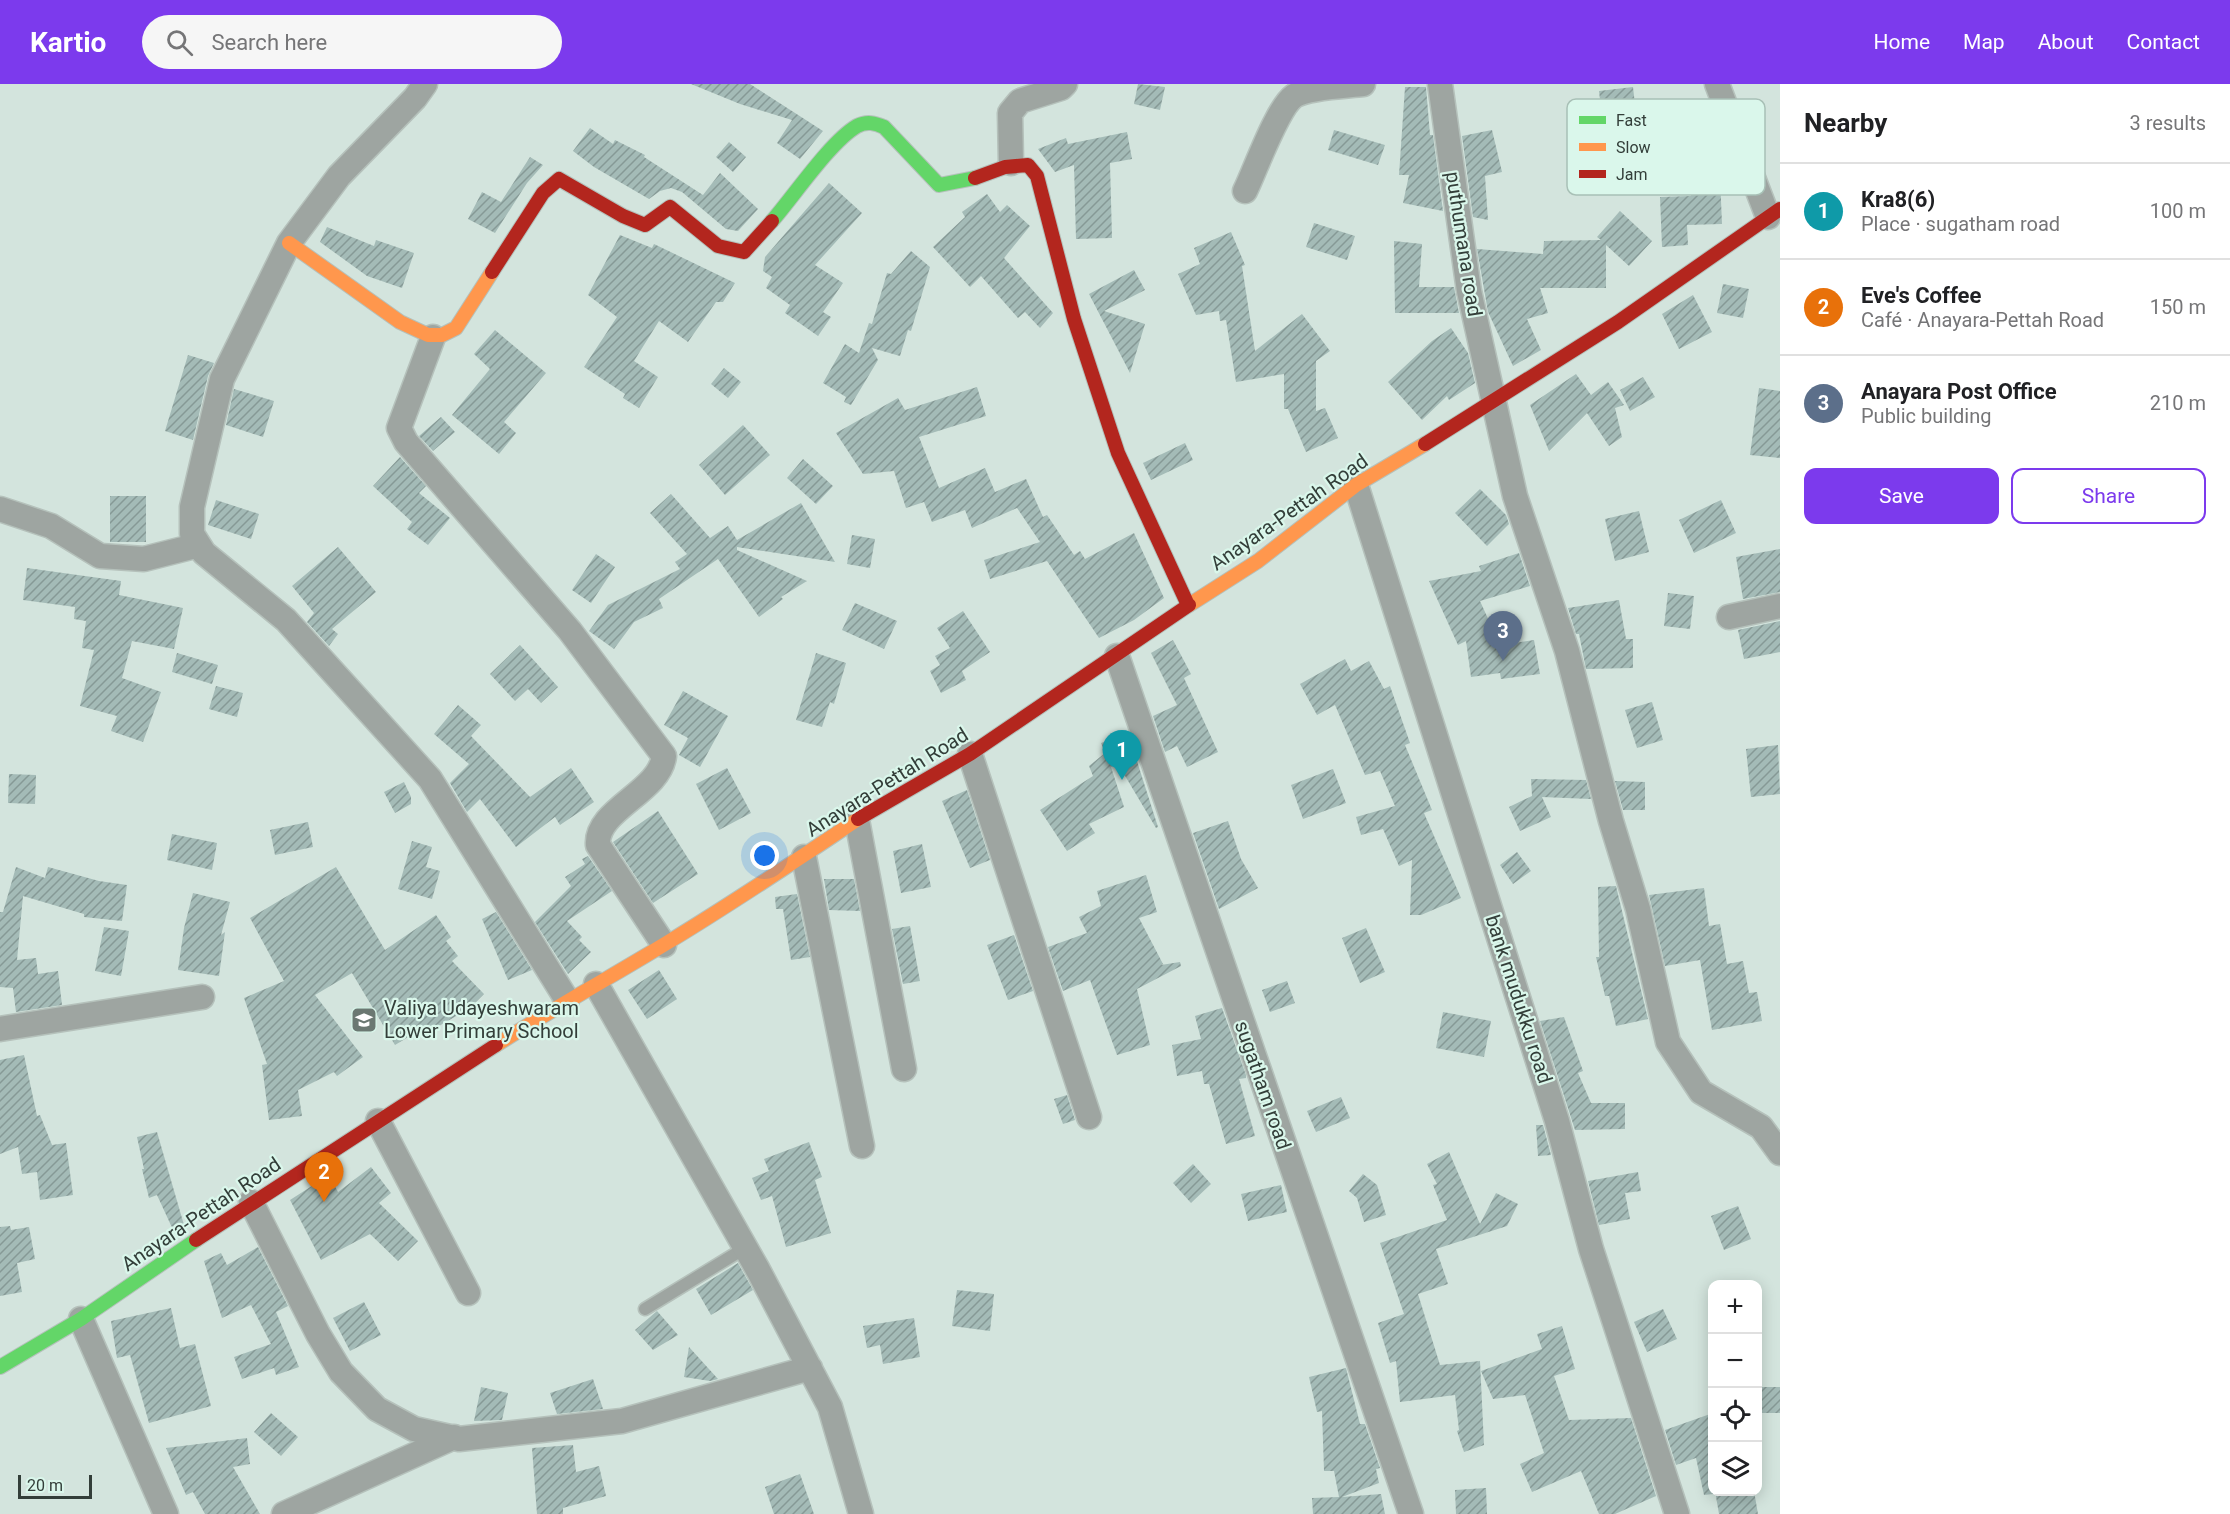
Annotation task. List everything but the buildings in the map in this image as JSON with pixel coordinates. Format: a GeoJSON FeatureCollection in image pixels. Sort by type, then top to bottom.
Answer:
{"type":"FeatureCollection","features":[{"type":"Feature","properties":{"kind":"main road"},"geometry":{"type":"LineString","coordinates":[[289,243],[400,322],[416,332],[433,337],[448,335],[456,328],[543,193],[559,179],[573,184],[631,221],[645,225],[670,207],[718,246],[731,251],[744,252],[838,143],[858,126],[873,122],[884,127],[939,184],[951,186],[1011,163],[1028,165],[1036,176],[1074,319],[1118,453],[1188,605]]}},
{"type":"Feature","properties":{"kind":"main road","name":"Anayara-Pettah Road"},"geometry":{"type":"LineString","coordinates":[[0,1367],[81,1319],[251,1202],[567,1000],[664,945],[804,857],[857,820],[970,754],[1117,656],[1188,605],[1258,561],[1356,485],[1496,402],[1618,322],[1774,213]]}},
{"type":"Feature","properties":{"kind":"street"},"geometry":{"type":"LineString","coordinates":[[425,84],[415,98],[339,176],[289,243],[222,379],[192,507],[192,534],[204,553],[286,620],[430,779],[567,1000]]}},
{"type":"Feature","properties":{"kind":"street"},"geometry":{"type":"LineString","coordinates":[[1011,163],[1010,112],[1020,101],[1061,88],[1065,84]]}},
{"type":"Feature","properties":{"kind":"street"},"geometry":{"type":"LineString","coordinates":[[1245,191],[1280,113],[1294,96],[1316,90],[1363,84]]}},
{"type":"Feature","properties":{"kind":"street","name":"puthumana road"},"geometry":{"type":"LineString","coordinates":[[1440,84],[1469,291],[1496,402],[1515,496],[1568,651],[1611,821],[1638,909],[1668,1042],[1701,1092],[1761,1127],[1780,1153]]}},
{"type":"Feature","properties":{"kind":"street"},"geometry":{"type":"LineString","coordinates":[[1717,84],[1724,99]]}},
{"type":"Feature","properties":{"kind":"street"},"geometry":{"type":"LineString","coordinates":[[1765,193],[1774,213]]}},
{"type":"Feature","properties":{"kind":"street"},"geometry":{"type":"LineString","coordinates":[[433,337],[399,428],[406,442],[570,631],[664,756],[663,766],[653,779],[605,823],[597,835],[598,845],[664,945]]}},
{"type":"Feature","properties":{"kind":"street","name":"bank mudukku road"},"geometry":{"type":"LineString","coordinates":[[1356,485],[1557,1121],[1594,1260],[1677,1514]]}},
{"type":"Feature","properties":{"kind":"street"},"geometry":{"type":"LineString","coordinates":[[0,509],[51,526],[100,556],[144,559],[199,545]]}},
{"type":"Feature","properties":{"kind":"street"},"geometry":{"type":"LineString","coordinates":[[1729,617],[1780,606]]}},
{"type":"Feature","properties":{"kind":"street","name":"sugatham road"},"geometry":{"type":"LineString","coordinates":[[1117,656],[1411,1514]]}},
{"type":"Feature","properties":{"kind":"street"},"geometry":{"type":"LineString","coordinates":[[970,754],[1089,1117]]}},
{"type":"Feature","properties":{"kind":"street"},"geometry":{"type":"LineString","coordinates":[[857,820],[904,1069]]}},
{"type":"Feature","properties":{"kind":"street"},"geometry":{"type":"LineString","coordinates":[[804,857],[862,1146]]}},
{"type":"Feature","properties":{"kind":"street"},"geometry":{"type":"LineString","coordinates":[[596,984],[745,1248],[830,1407],[855,1512]]}},
{"type":"Feature","properties":{"kind":"street"},"geometry":{"type":"LineString","coordinates":[[0,1029],[202,997]]}},
{"type":"Feature","properties":{"kind":"street"},"geometry":{"type":"LineString","coordinates":[[378,1121],[468,1293]]}},
{"type":"Feature","properties":{"kind":"street"},"geometry":{"type":"LineString","coordinates":[[251,1202],[318,1334],[340,1372],[376,1409],[414,1429],[454,1437],[622,1420],[810,1368]]}},
{"type":"Feature","properties":{"kind":"street"},"geometry":{"type":"LineString","coordinates":[[81,1319],[166,1514]]}},
{"type":"Feature","properties":{"kind":"street"},"geometry":{"type":"LineString","coordinates":[[284,1514],[454,1437]]}},
{"type":"Feature","properties":{"kind":"lane"},"geometry":{"type":"LineString","coordinates":[[645,1309],[745,1248]]}},
{"type":"Feature","properties":{"kind":"traffic: fast"},"geometry":{"type":"LineString","coordinates":[[772,221],[835,144],[864,123],[884,127],[939,185],[975,178]]}},
{"type":"Feature","properties":{"kind":"traffic: fast"},"geometry":{"type":"LineString","coordinates":[[0,1367],[81,1319],[196,1240]]}},
{"type":"Feature","properties":{"kind":"traffic: slow"},"geometry":{"type":"LineString","coordinates":[[289,243],[400,322],[428,335],[442,335],[456,328],[492,272]]}},
{"type":"Feature","properties":{"kind":"traffic: slow"},"geometry":{"type":"LineString","coordinates":[[1189,605],[1258,561],[1356,485],[1425,444]]}},
{"type":"Feature","properties":{"kind":"traffic: slow"},"geometry":{"type":"LineString","coordinates":[[496,1045],[690,929],[858,819]]}},
{"type":"Feature","properties":{"kind":"traffic: jam"},"geometry":{"type":"LineString","coordinates":[[975,178],[1005,167],[1028,165],[1037,176],[1074,319],[1118,453],[1188,605]]}},
{"type":"Feature","properties":{"kind":"traffic: jam"},"geometry":{"type":"LineString","coordinates":[[492,272],[543,193],[559,179],[623,216],[645,225],[670,207],[718,246],[744,252],[772,221]]}},
{"type":"Feature","properties":{"kind":"traffic: jam"},"geometry":{"type":"LineString","coordinates":[[1425,444],[1618,322],[1780,209]]}},
{"type":"Feature","properties":{"kind":"traffic: jam"},"geometry":{"type":"LineString","coordinates":[[858,819],[970,754],[1189,605]]}},
{"type":"Feature","properties":{"kind":"traffic: jam"},"geometry":{"type":"LineString","coordinates":[[196,1240],[496,1045]]}},
{"type":"Feature","properties":{"kind":"place","name":"Anayara Post Office"},"geometry":{"type":"Point","coordinates":[1503,661]}},
{"type":"Feature","properties":{"kind":"place","name":"Kra8(6)"},"geometry":{"type":"Point","coordinates":[1122,780]}},
{"type":"Feature","properties":{"kind":"place","name":"Valiya Udayeshwaram Lower Primary School"},"geometry":{"type":"Point","coordinates":[364,1020]}},
{"type":"Feature","properties":{"kind":"place","name":"Eve's Coffee"},"geometry":{"type":"Point","coordinates":[324,1202]}}]}
